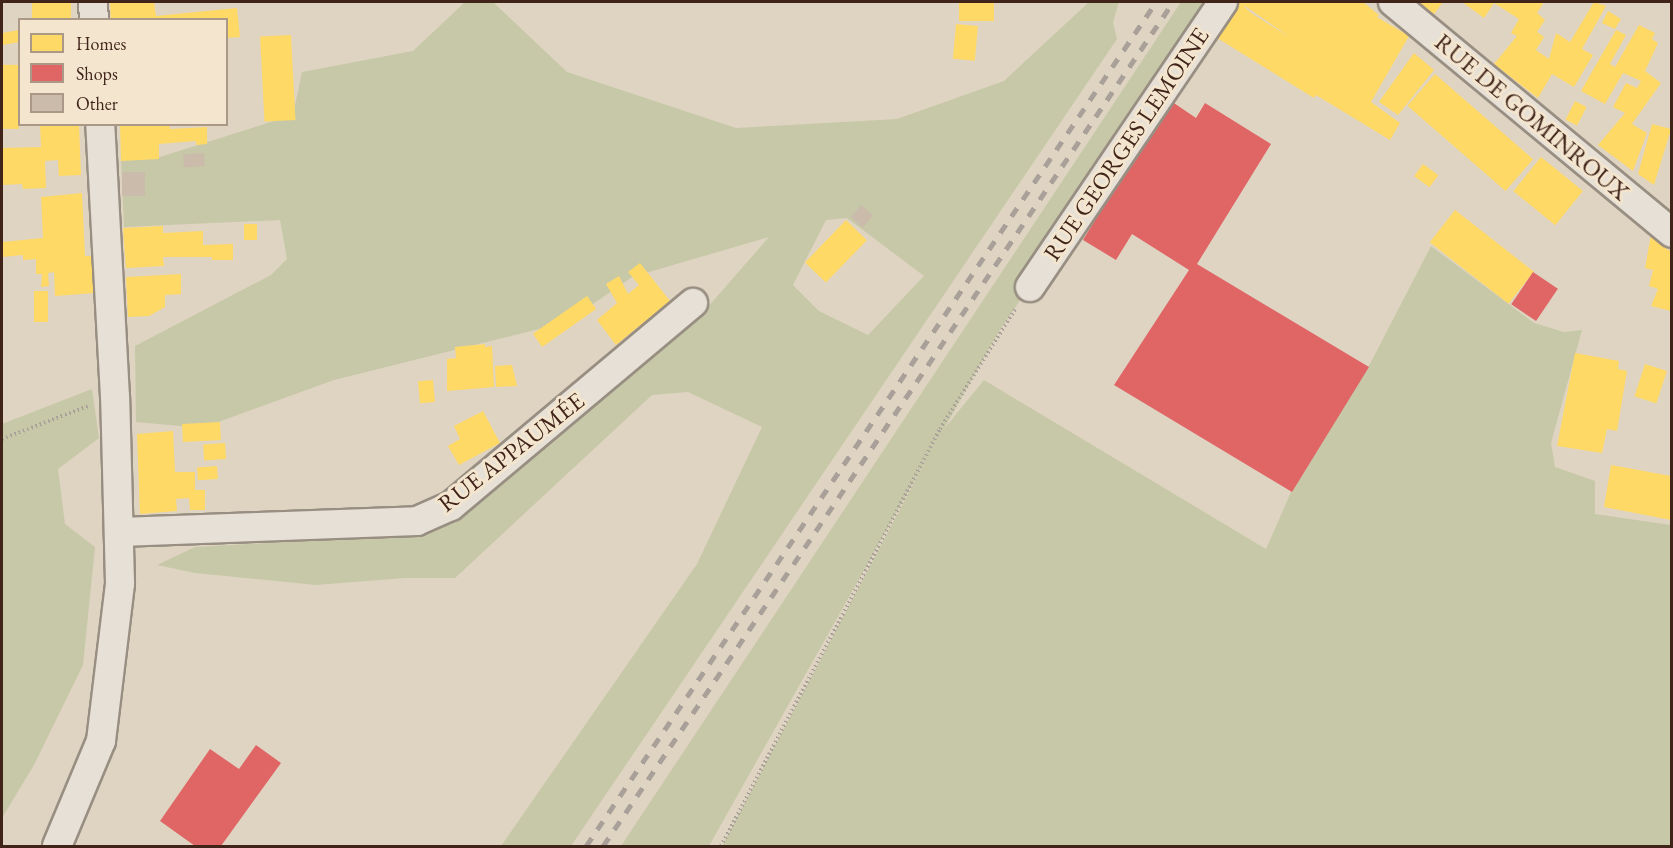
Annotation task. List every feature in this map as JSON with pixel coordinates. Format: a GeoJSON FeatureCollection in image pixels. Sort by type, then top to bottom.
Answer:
{"type":"FeatureCollection","features":[{"type":"Feature","properties":{"kind":"street"},"geometry":{"type":"LineString","coordinates":[[93,2],[94,18]]}},
{"type":"Feature","properties":{"kind":"street","name":"RUE GEORGES LEMOINE"},"geometry":{"type":"LineString","coordinates":[[1030,287],[1223,2]]}},
{"type":"Feature","properties":{"kind":"street","name":"RUE DE GOMINROUX"},"geometry":{"type":"LineString","coordinates":[[1393,2],[1671,233]]}},
{"type":"Feature","properties":{"kind":"street"},"geometry":{"type":"LineString","coordinates":[[57,846],[101,741],[120,583],[115,397],[100,126]]}},
{"type":"Feature","properties":{"kind":"street","name":"RUE APPAUMÉE"},"geometry":{"type":"LineString","coordinates":[[120,532],[417,521],[452,506],[693,303]]}},
{"type":"Feature","properties":{"kind":"path"},"geometry":{"type":"LineString","coordinates":[[721,846],[940,429],[998,333],[1030,287]]}},
{"type":"Feature","properties":{"kind":"path"},"geometry":{"type":"LineString","coordinates":[[2,438],[115,397]]}},
{"type":"Feature","properties":{"kind":"green space"},"geometry":{"type":"Polygon","coordinates":[[[465,2],[493,2],[567,72],[736,128],[897,119],[1004,81],[1089,2],[1119,2],[1113,22],[1117,39],[571,846],[501,846],[697,564],[762,427],[688,392],[652,395],[455,578],[405,578],[316,585],[195,573],[157,565],[195,547],[427,534],[472,508],[693,324],[769,237],[632,277],[567,322],[334,380],[202,428],[136,422],[135,346],[271,275],[287,259],[280,220],[124,227],[121,159],[160,157],[293,115],[302,72],[413,51],[465,2]],[[847,218],[826,220],[793,285],[819,311],[868,335],[924,276],[847,218]]]}},
{"type":"Feature","properties":{"kind":"green space"},"geometry":{"type":"Polygon","coordinates":[[[1181,2],[1216,2],[1177,68],[998,333],[944,429],[984,380],[1266,549],[1291,492],[1371,362],[1431,246],[1534,323],[1564,332],[1582,330],[1551,443],[1555,467],[1595,481],[1595,514],[1671,525],[1671,846],[722,846],[926,460],[709,846],[621,846],[1181,2]]]}},
{"type":"Feature","properties":{"kind":"green space"},"geometry":{"type":"Polygon","coordinates":[[[92,389],[99,438],[58,469],[65,524],[95,547],[83,665],[34,765],[2,818],[2,424],[92,389]]]}},
{"type":"Feature","properties":{"kind":"building: Homes"},"geometry":{"type":"Polygon","coordinates":[[[32,2],[71,2],[71,18],[32,18],[32,2]]]}},
{"type":"Feature","properties":{"kind":"building: Homes"},"geometry":{"type":"Polygon","coordinates":[[[110,2],[154,2],[156,16],[237,8],[240,37],[228,38],[228,18],[111,18],[110,2]]]}},
{"type":"Feature","properties":{"kind":"building: Homes"},"geometry":{"type":"Polygon","coordinates":[[[959,2],[994,2],[994,21],[959,21],[959,2]]]}},
{"type":"Feature","properties":{"kind":"building: Homes"},"geometry":{"type":"Polygon","coordinates":[[[1236,2],[1363,2],[1379,15],[1377,17],[1409,36],[1371,102],[1400,123],[1390,140],[1316,95],[1314,98],[1214,36],[1236,2]],[[1242,4],[1251,13],[1291,38],[1242,4]]]}},
{"type":"Feature","properties":{"kind":"building: Homes"},"geometry":{"type":"Polygon","coordinates":[[[1415,2],[1443,2],[1434,14],[1415,2]]]}},
{"type":"Feature","properties":{"kind":"building: Homes"},"geometry":{"type":"Polygon","coordinates":[[[1462,2],[1544,2],[1537,13],[1545,20],[1537,32],[1544,37],[1536,50],[1549,59],[1556,33],[1570,42],[1594,2],[1606,6],[1582,49],[1593,55],[1574,87],[1552,74],[1538,98],[1494,64],[1517,36],[1511,33],[1519,19],[1494,3],[1484,18],[1462,2]]]}},
{"type":"Feature","properties":{"kind":"building: Homes"},"geometry":{"type":"Polygon","coordinates":[[[1608,11],[1621,19],[1615,29],[1602,23],[1608,11]]]}},
{"type":"Feature","properties":{"kind":"building: Homes"},"geometry":{"type":"Polygon","coordinates":[[[956,24],[978,26],[975,61],[953,59],[956,24]]]}},
{"type":"Feature","properties":{"kind":"building: Homes"},"geometry":{"type":"Polygon","coordinates":[[[1639,25],[1655,33],[1652,39],[1658,43],[1645,71],[1661,83],[1632,124],[1647,133],[1633,171],[1598,145],[1625,113],[1613,107],[1626,83],[1637,88],[1641,81],[1623,73],[1605,104],[1581,91],[1616,30],[1626,35],[1610,64],[1615,67],[1639,25]]]}},
{"type":"Feature","properties":{"kind":"building: Homes"},"geometry":{"type":"Polygon","coordinates":[[[18,30],[18,42],[2,45],[2,33],[18,30]]]}},
{"type":"Feature","properties":{"kind":"building: Homes"},"geometry":{"type":"Polygon","coordinates":[[[291,35],[295,120],[264,122],[260,37],[291,35]]]}},
{"type":"Feature","properties":{"kind":"building: Homes"},"geometry":{"type":"Polygon","coordinates":[[[1414,53],[1434,70],[1398,115],[1379,102],[1414,53]]]}},
{"type":"Feature","properties":{"kind":"building: Homes"},"geometry":{"type":"Polygon","coordinates":[[[2,65],[18,65],[19,129],[2,129],[2,65]]]}},
{"type":"Feature","properties":{"kind":"building: Homes"},"geometry":{"type":"Polygon","coordinates":[[[1435,74],[1533,159],[1506,191],[1407,106],[1435,74]]]}},
{"type":"Feature","properties":{"kind":"building: Homes"},"geometry":{"type":"Polygon","coordinates":[[[1575,101],[1587,107],[1577,126],[1565,120],[1575,101]]]}},
{"type":"Feature","properties":{"kind":"building: Homes"},"geometry":{"type":"Polygon","coordinates":[[[1652,124],[1671,129],[1654,185],[1638,174],[1652,124]]]}},
{"type":"Feature","properties":{"kind":"building: Homes"},"geometry":{"type":"Polygon","coordinates":[[[40,126],[79,126],[81,175],[59,176],[58,160],[45,161],[46,188],[23,189],[22,184],[2,185],[2,148],[41,147],[40,126]]]}},
{"type":"Feature","properties":{"kind":"building: Homes"},"geometry":{"type":"Polygon","coordinates":[[[120,126],[170,126],[170,129],[207,127],[207,144],[196,145],[196,141],[159,144],[159,159],[121,161],[120,126]]]}},
{"type":"Feature","properties":{"kind":"building: Homes"},"geometry":{"type":"Polygon","coordinates":[[[1541,157],[1583,191],[1555,225],[1513,191],[1541,157]]]}},
{"type":"Feature","properties":{"kind":"building: Homes"},"geometry":{"type":"Polygon","coordinates":[[[1423,164],[1438,175],[1430,187],[1414,176],[1423,164]]]}},
{"type":"Feature","properties":{"kind":"building: Homes"},"geometry":{"type":"Polygon","coordinates":[[[82,193],[85,256],[93,256],[94,293],[55,296],[54,272],[48,273],[49,286],[41,287],[42,274],[36,274],[36,259],[23,260],[23,255],[2,257],[2,242],[43,238],[41,197],[82,193]]]}},
{"type":"Feature","properties":{"kind":"building: Homes"},"geometry":{"type":"Polygon","coordinates":[[[1455,210],[1534,272],[1509,304],[1430,242],[1455,210]]]}},
{"type":"Feature","properties":{"kind":"building: Homes"},"geometry":{"type":"Polygon","coordinates":[[[846,220],[867,240],[826,283],[805,262],[846,220]]]}},
{"type":"Feature","properties":{"kind":"building: Homes"},"geometry":{"type":"Polygon","coordinates":[[[244,224],[257,224],[257,240],[244,240],[244,224]]]}},
{"type":"Feature","properties":{"kind":"building: Homes"},"geometry":{"type":"Polygon","coordinates":[[[163,226],[163,233],[203,231],[203,245],[233,244],[233,260],[212,260],[212,257],[163,257],[164,266],[126,268],[123,228],[163,226]]]}},
{"type":"Feature","properties":{"kind":"building: Homes"},"geometry":{"type":"Polygon","coordinates":[[[1651,235],[1671,252],[1671,311],[1651,306],[1658,289],[1649,286],[1653,270],[1645,268],[1651,235]]]}},
{"type":"Feature","properties":{"kind":"building: Homes"},"geometry":{"type":"Polygon","coordinates":[[[640,263],[670,301],[616,345],[597,320],[617,303],[606,284],[619,276],[628,294],[639,285],[628,272],[640,263]]]}},
{"type":"Feature","properties":{"kind":"building: Homes"},"geometry":{"type":"Polygon","coordinates":[[[181,274],[181,294],[165,295],[165,307],[149,316],[128,317],[126,277],[181,274]]]}},
{"type":"Feature","properties":{"kind":"building: Homes"},"geometry":{"type":"Polygon","coordinates":[[[34,291],[48,291],[48,322],[34,322],[34,291]]]}},
{"type":"Feature","properties":{"kind":"building: Homes"},"geometry":{"type":"Polygon","coordinates":[[[587,296],[596,309],[542,347],[533,334],[587,296]]]}},
{"type":"Feature","properties":{"kind":"building: Homes"},"geometry":{"type":"Polygon","coordinates":[[[485,344],[485,347],[492,346],[494,387],[447,391],[447,359],[456,358],[455,347],[485,344]]]}},
{"type":"Feature","properties":{"kind":"building: Homes"},"geometry":{"type":"Polygon","coordinates":[[[1575,353],[1619,361],[1618,369],[1627,371],[1617,431],[1607,429],[1602,453],[1557,446],[1575,353]]]}},
{"type":"Feature","properties":{"kind":"building: Homes"},"geometry":{"type":"Polygon","coordinates":[[[1645,364],[1667,371],[1656,403],[1634,396],[1645,364]]]}},
{"type":"Feature","properties":{"kind":"building: Homes"},"geometry":{"type":"Polygon","coordinates":[[[512,365],[517,386],[496,387],[495,366],[512,365]]]}},
{"type":"Feature","properties":{"kind":"building: Homes"},"geometry":{"type":"Polygon","coordinates":[[[433,380],[435,402],[420,403],[418,381],[433,380]]]}},
{"type":"Feature","properties":{"kind":"building: Homes"},"geometry":{"type":"Polygon","coordinates":[[[483,411],[500,443],[459,465],[448,446],[460,439],[454,426],[483,411]]]}},
{"type":"Feature","properties":{"kind":"building: Homes"},"geometry":{"type":"Polygon","coordinates":[[[220,422],[221,440],[183,442],[182,424],[220,422]]]}},
{"type":"Feature","properties":{"kind":"building: Homes"},"geometry":{"type":"Polygon","coordinates":[[[173,431],[175,472],[195,472],[195,490],[205,490],[205,510],[190,510],[189,498],[176,499],[177,511],[140,514],[137,434],[173,431]]]}},
{"type":"Feature","properties":{"kind":"building: Homes"},"geometry":{"type":"Polygon","coordinates":[[[225,443],[226,459],[204,460],[203,445],[225,443]]]}},
{"type":"Feature","properties":{"kind":"building: Homes"},"geometry":{"type":"Polygon","coordinates":[[[1611,465],[1671,476],[1671,520],[1604,507],[1611,465]]]}},
{"type":"Feature","properties":{"kind":"building: Homes"},"geometry":{"type":"Polygon","coordinates":[[[217,466],[218,479],[198,480],[197,467],[217,466]]]}},
{"type":"Feature","properties":{"kind":"building: Shops"},"geometry":{"type":"Polygon","coordinates":[[[1168,99],[1196,118],[1205,103],[1271,144],[1197,264],[1369,367],[1292,492],[1114,385],[1189,270],[1132,234],[1116,260],[1083,240],[1168,99]]]}},
{"type":"Feature","properties":{"kind":"building: Shops"},"geometry":{"type":"Polygon","coordinates":[[[1533,272],[1558,289],[1536,321],[1511,304],[1533,272]]]}},
{"type":"Feature","properties":{"kind":"building: Shops"},"geometry":{"type":"Polygon","coordinates":[[[256,745],[281,763],[221,846],[195,846],[160,821],[210,749],[239,769],[256,745]]]}},
{"type":"Feature","properties":{"kind":"building: Other"},"geometry":{"type":"Polygon","coordinates":[[[204,153],[205,166],[184,167],[183,154],[204,153]]]}},
{"type":"Feature","properties":{"kind":"building: Other"},"geometry":{"type":"Polygon","coordinates":[[[122,172],[145,172],[145,196],[122,196],[122,172]]]}},
{"type":"Feature","properties":{"kind":"building: Other"},"geometry":{"type":"Polygon","coordinates":[[[861,205],[873,215],[863,228],[851,217],[861,205]]]}},
{"type":"Feature","properties":{"kind":"railway"},"geometry":{"type":"LineString","coordinates":[[586,846],[1156,2]]}},
{"type":"Feature","properties":{"kind":"railway"},"geometry":{"type":"LineString","coordinates":[[603,846],[1173,2]]}}]}
